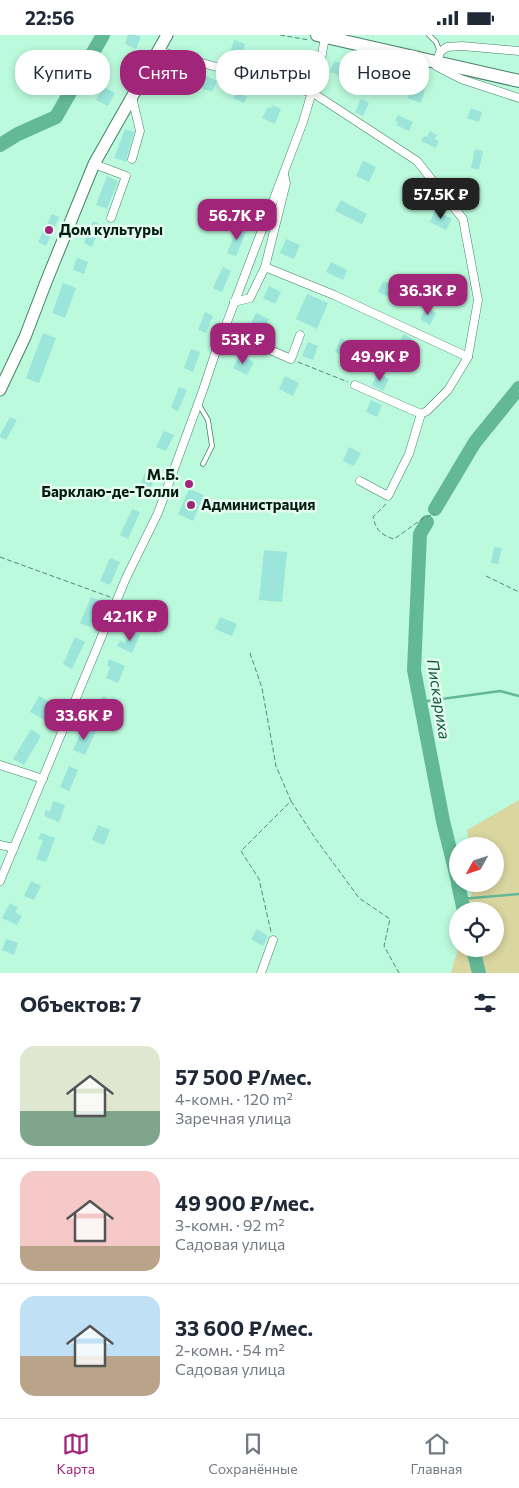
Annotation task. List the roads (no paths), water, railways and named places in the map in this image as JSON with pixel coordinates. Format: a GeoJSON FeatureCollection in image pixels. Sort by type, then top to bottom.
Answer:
{"type":"FeatureCollection","features":[{"type":"Feature","properties":{"kind":"main road"},"geometry":{"type":"LineString","coordinates":[[323,36],[438,57],[519,81]]}},
{"type":"Feature","properties":{"kind":"street"},"geometry":{"type":"LineString","coordinates":[[159,50],[167,35]]}},
{"type":"Feature","properties":{"kind":"street"},"geometry":{"type":"LineString","coordinates":[[322,50],[323,36]]}},
{"type":"Feature","properties":{"kind":"street"},"geometry":{"type":"LineString","coordinates":[[519,51],[462,46],[447,47],[438,57],[436,66],[461,79],[519,98]]}},
{"type":"Feature","properties":{"kind":"street"},"geometry":{"type":"LineString","coordinates":[[0,881],[126,578],[158,513],[221,336],[312,95]]}},
{"type":"Feature","properties":{"kind":"street"},"geometry":{"type":"LineString","coordinates":[[316,95],[418,161],[463,219],[478,300],[468,357],[448,390],[421,415],[409,454],[388,496],[360,481]]}},
{"type":"Feature","properties":{"kind":"street"},"geometry":{"type":"LineString","coordinates":[[132,97],[140,131],[132,159]]}},
{"type":"Feature","properties":{"kind":"street"},"geometry":{"type":"LineString","coordinates":[[0,390],[25,337],[94,164],[132,97]]}},
{"type":"Feature","properties":{"kind":"street"},"geometry":{"type":"LineString","coordinates":[[94,164],[126,176],[112,218]]}},
{"type":"Feature","properties":{"kind":"street"},"geometry":{"type":"LineString","coordinates":[[234,302],[250,298],[265,267],[286,183],[284,173]]}},
{"type":"Feature","properties":{"kind":"street"},"geometry":{"type":"LineString","coordinates":[[265,267],[334,295],[468,357]]}},
{"type":"Feature","properties":{"kind":"street"},"geometry":{"type":"LineString","coordinates":[[224,330],[291,359],[300,335]]}},
{"type":"Feature","properties":{"kind":"street"},"geometry":{"type":"LineString","coordinates":[[355,385],[421,415]]}},
{"type":"Feature","properties":{"kind":"street"},"geometry":{"type":"LineString","coordinates":[[0,765],[43,779]]}},
{"type":"Feature","properties":{"kind":"street"},"geometry":{"type":"LineString","coordinates":[[0,845],[14,848]]}},
{"type":"Feature","properties":{"kind":"street"},"geometry":{"type":"LineString","coordinates":[[261,973],[273,940]]}},
{"type":"Feature","properties":{"kind":"lane"},"geometry":{"type":"LineString","coordinates":[[429,35],[436,42],[438,57]]}},
{"type":"Feature","properties":{"kind":"lane"},"geometry":{"type":"LineString","coordinates":[[198,403],[208,420],[212,446],[203,464]]}},
{"type":"Feature","properties":{"kind":"lane"},"geometry":{"type":"LineString","coordinates":[[168,484],[178,478]]}},
{"type":"Feature","properties":{"kind":"waterway"},"geometry":{"type":"LineString","coordinates":[[0,145],[18,134],[56,117],[103,35]]}},
{"type":"Feature","properties":{"kind":"waterway","name":"Пискариха"},"geometry":{"type":"LineString","coordinates":[[435,509],[475,442],[519,388]]}},
{"type":"Feature","properties":{"kind":"waterway","name":"Пискариха"},"geometry":{"type":"LineString","coordinates":[[427,522],[420,534],[414,670],[449,845]]}},
{"type":"Feature","properties":{"kind":"waterway"},"geometry":{"type":"LineString","coordinates":[[420,702],[500,691],[519,696]]}},
{"type":"Feature","properties":{"kind":"waterway","name":"Пискариха"},"geometry":{"type":"LineString","coordinates":[[460,893],[462,902]]}},
{"type":"Feature","properties":{"kind":"waterway"},"geometry":{"type":"LineString","coordinates":[[461,899],[519,894]]}},
{"type":"Feature","properties":{"kind":"waterway","name":"Пискариха"},"geometry":{"type":"LineString","coordinates":[[475,957],[479,973]]}},
{"type":"Feature","properties":{"kind":"place","name":"Дом культуры"},"geometry":{"type":"Point","coordinates":[49,230]}},
{"type":"Feature","properties":{"kind":"place","name":"М.Б. Барклаю-де-Толли"},"geometry":{"type":"Point","coordinates":[189,484]}},
{"type":"Feature","properties":{"kind":"place","name":"Администрация"},"geometry":{"type":"Point","coordinates":[191,505]}}]}
